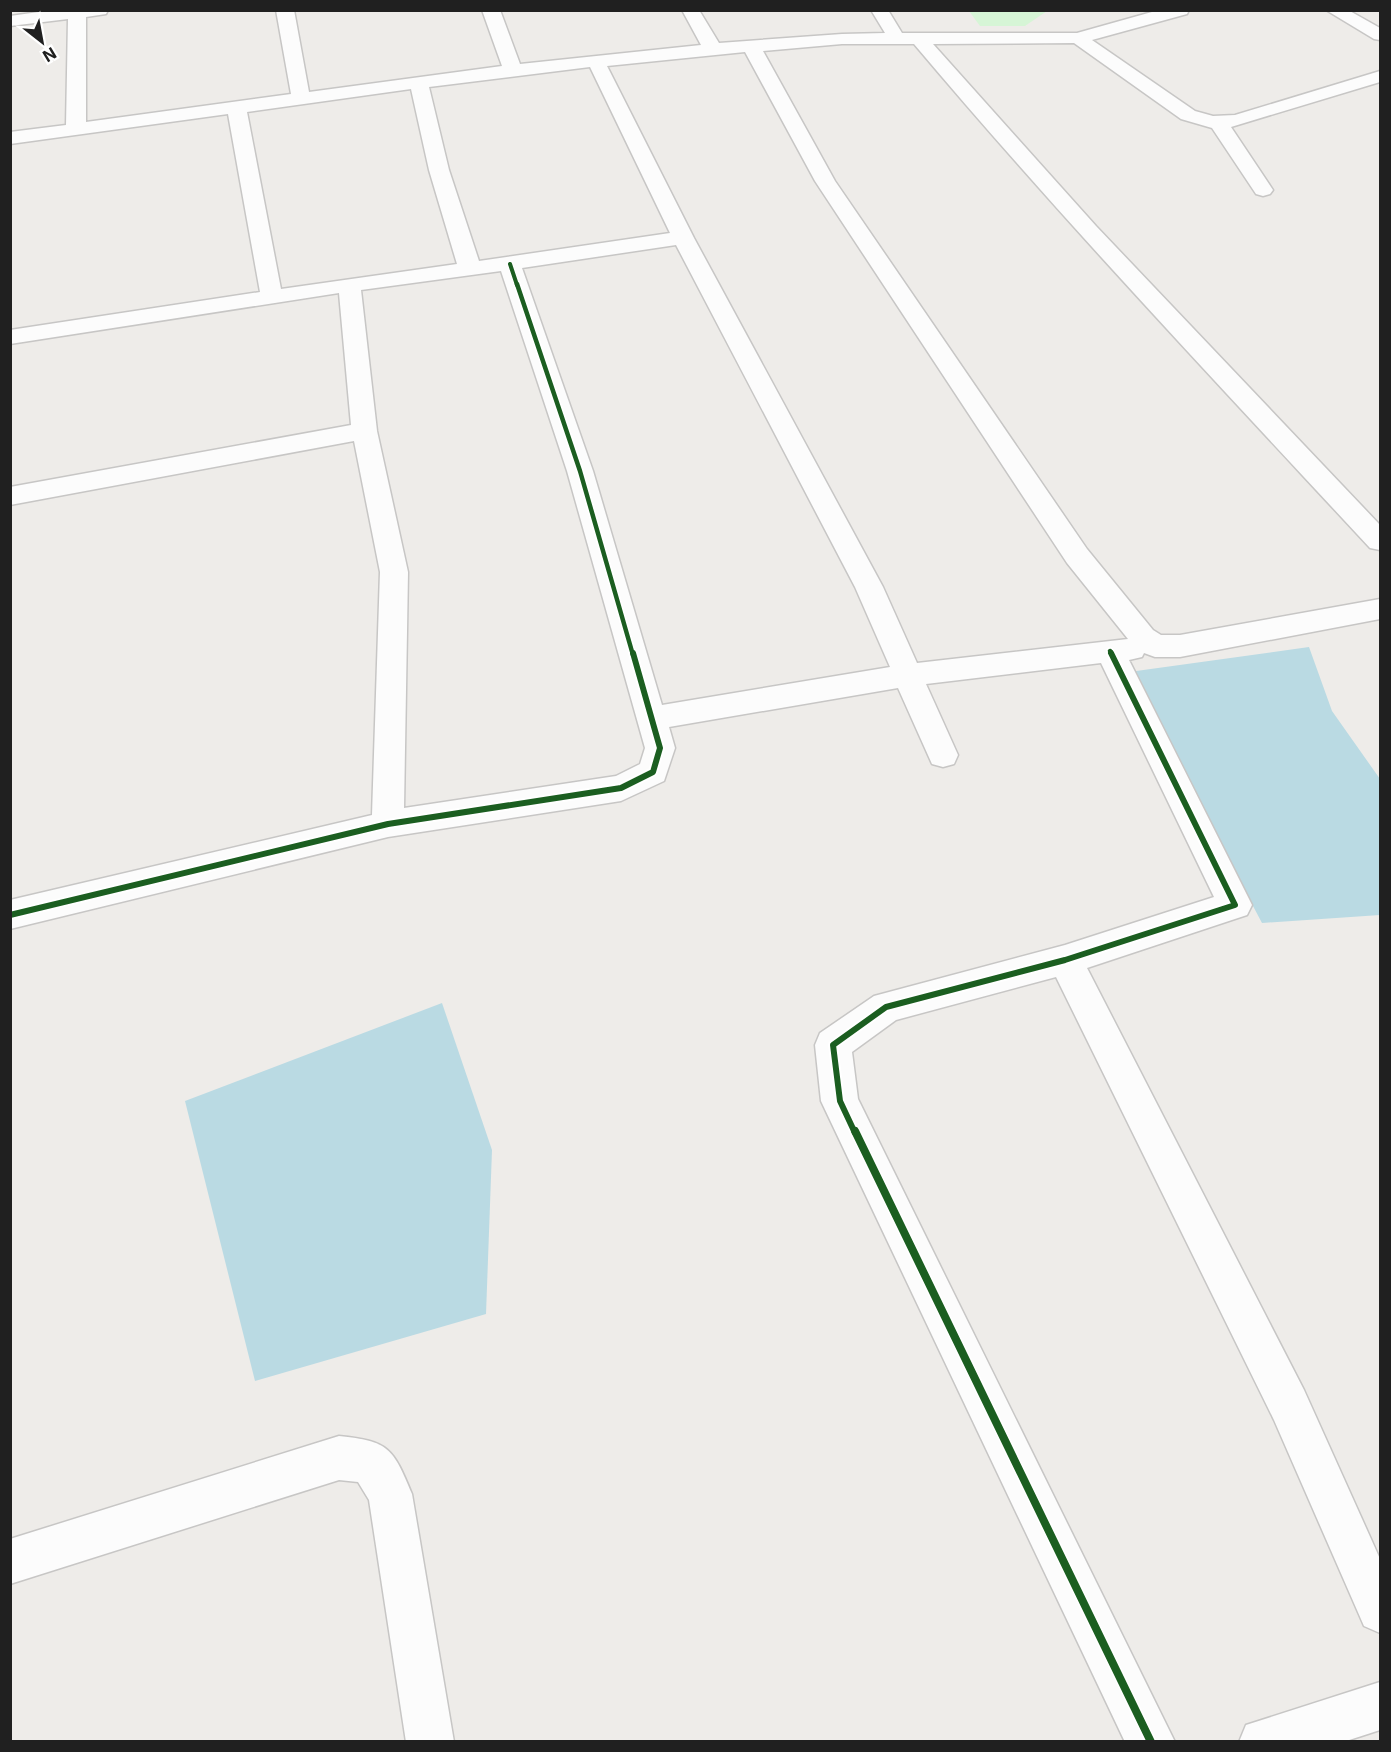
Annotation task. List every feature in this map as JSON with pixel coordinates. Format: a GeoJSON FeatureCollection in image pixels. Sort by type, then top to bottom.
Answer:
{"type":"FeatureCollection","features":[{"type":"Feature","properties":{"kind":"street"},"geometry":{"type":"LineString","coordinates":[[10,21],[100,10]]}},
{"type":"Feature","properties":{"kind":"street"},"geometry":{"type":"LineString","coordinates":[[285,10],[301,98]]}},
{"type":"Feature","properties":{"kind":"street"},"geometry":{"type":"LineString","coordinates":[[491,10],[513,70]]}},
{"type":"Feature","properties":{"kind":"street"},"geometry":{"type":"LineString","coordinates":[[690,10],[713,49]]}},
{"type":"Feature","properties":{"kind":"street"},"geometry":{"type":"LineString","coordinates":[[879,10],[990,123],[1380,541]]}},
{"type":"Feature","properties":{"kind":"street"},"geometry":{"type":"LineString","coordinates":[[10,138],[513,70],[713,49],[842,39],[1078,38],[1181,10]]}},
{"type":"Feature","properties":{"kind":"street"},"geometry":{"type":"LineString","coordinates":[[1334,10],[1380,35]]}},
{"type":"Feature","properties":{"kind":"street"},"geometry":{"type":"LineString","coordinates":[[76,12],[76,129]]}},
{"type":"Feature","properties":{"kind":"street"},"geometry":{"type":"LineString","coordinates":[[1078,38],[1188,115],[1203,122],[1219,124],[1380,76]]}},
{"type":"Feature","properties":{"kind":"street"},"geometry":{"type":"LineString","coordinates":[[751,46],[825,181],[919,322],[1077,556],[1143,637],[1155,646]]}},
{"type":"Feature","properties":{"kind":"street"},"geometry":{"type":"LineString","coordinates":[[596,61],[683,238],[869,587],[943,754]]}},
{"type":"Feature","properties":{"kind":"street"},"geometry":{"type":"LineString","coordinates":[[419,83],[439,170],[471,269]]}},
{"type":"Feature","properties":{"kind":"street"},"geometry":{"type":"LineString","coordinates":[[237,108],[272,298]]}},
{"type":"Feature","properties":{"kind":"street"},"geometry":{"type":"LineString","coordinates":[[1219,124],[1263,190]]}},
{"type":"Feature","properties":{"kind":"street"},"geometry":{"type":"LineString","coordinates":[[10,337],[349,285],[683,238]]}},
{"type":"Feature","properties":{"kind":"street"},"geometry":{"type":"LineString","coordinates":[[10,915],[388,824],[621,788],[653,772],[660,748],[580,471],[510,264]]}},
{"type":"Feature","properties":{"kind":"street"},"geometry":{"type":"LineString","coordinates":[[349,285],[364,431],[394,572],[388,824]]}},
{"type":"Feature","properties":{"kind":"street"},"geometry":{"type":"LineString","coordinates":[[10,496],[364,431]]}},
{"type":"Feature","properties":{"kind":"street"},"geometry":{"type":"LineString","coordinates":[[651,717],[908,675],[1155,646],[1180,646],[1380,609]]}},
{"type":"Feature","properties":{"kind":"street"},"geometry":{"type":"LineString","coordinates":[[1110,651],[1235,905],[1065,960],[886,1007],[833,1044],[840,1101],[1151,1742]]}},
{"type":"Feature","properties":{"kind":"street"},"geometry":{"type":"LineString","coordinates":[[1065,960],[1289,1405],[1380,1611]]}},
{"type":"Feature","properties":{"kind":"street"},"geometry":{"type":"LineString","coordinates":[[10,1562],[339,1458],[370,1461],[390,1494],[430,1742]]}},
{"type":"Feature","properties":{"kind":"street"},"geometry":{"type":"LineString","coordinates":[[1263,1742],[1380,1706]]}},
{"type":"Feature","properties":{"kind":"green space"},"geometry":{"type":"Polygon","coordinates":[[[969,11],[1047,11],[1025,26],[980,26],[969,11]]]}},
{"type":"Feature","properties":{"kind":"water"},"geometry":{"type":"Polygon","coordinates":[[[1309,647],[1332,711],[1380,779],[1380,915],[1262,923],[1129,672],[1309,647]]]}},
{"type":"Feature","properties":{"kind":"water"},"geometry":{"type":"Polygon","coordinates":[[[442,1003],[492,1150],[486,1314],[255,1381],[185,1101],[442,1003]]]}},
{"type":"Feature","properties":{"kind":"cycle path"},"geometry":{"type":"LineString","coordinates":[[10,915],[388,824],[621,788],[653,772],[660,748],[580,471],[510,264]]}},
{"type":"Feature","properties":{"kind":"cycle path"},"geometry":{"type":"LineString","coordinates":[[1110,651],[1235,905],[1065,960],[886,1007],[833,1045],[840,1101],[1151,1742]]}}]}
